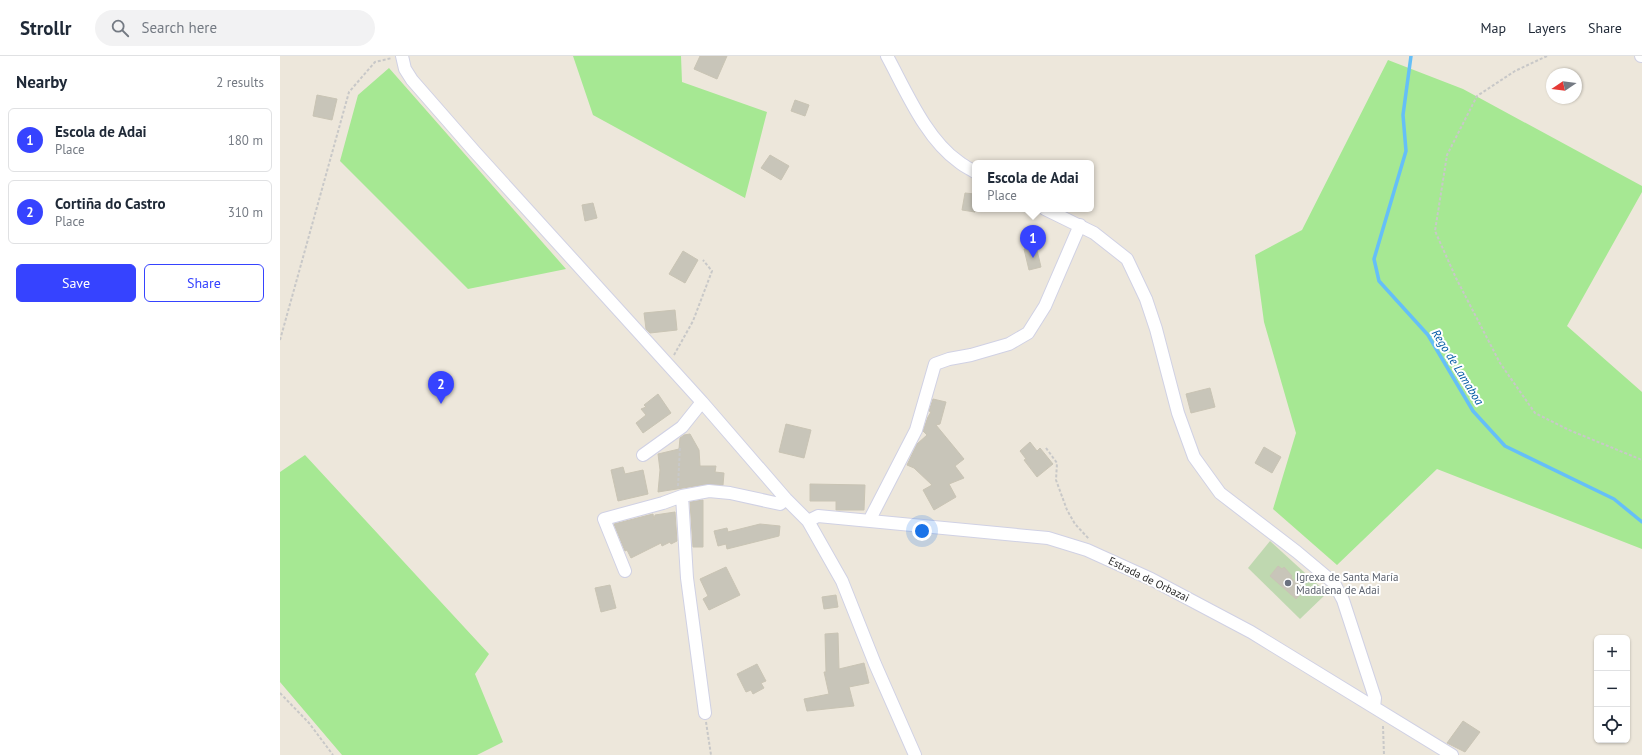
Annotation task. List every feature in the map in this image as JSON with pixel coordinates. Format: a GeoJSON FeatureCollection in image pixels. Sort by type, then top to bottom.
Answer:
{"type":"FeatureCollection","features":[{"type":"Feature","properties":{"kind":"street"},"geometry":{"type":"LineString","coordinates":[[887,56],[912,102],[935,139],[958,162],[972,170]]}},
{"type":"Feature","properties":{"kind":"street"},"geometry":{"type":"LineString","coordinates":[[398,57],[412,80],[475,152],[669,365],[786,499],[808,521],[842,581],[915,755]]}},
{"type":"Feature","properties":{"kind":"street"},"geometry":{"type":"LineString","coordinates":[[1052,212],[1094,233],[1126,259],[1146,299],[1156,329],[1178,413],[1194,457],[1220,493],[1334,583],[1343,600],[1378,710]]}},
{"type":"Feature","properties":{"kind":"street"},"geometry":{"type":"LineString","coordinates":[[869,521],[916,430],[935,364],[1009,344],[1028,333],[1045,306],[1080,225]]}},
{"type":"Feature","properties":{"kind":"street"},"geometry":{"type":"LineString","coordinates":[[643,454],[682,427],[702,402]]}},
{"type":"Feature","properties":{"kind":"street"},"geometry":{"type":"LineString","coordinates":[[625,571],[604,519],[663,503],[680,496],[709,491],[730,493],[780,504],[786,499]]}},
{"type":"Feature","properties":{"kind":"street"},"geometry":{"type":"LineString","coordinates":[[680,496],[687,578],[705,713]]}},
{"type":"Feature","properties":{"kind":"street","name":"Estrada de Orbazai"},"geometry":{"type":"LineString","coordinates":[[808,521],[818,516],[1048,538],[1087,550],[1151,579],[1251,632],[1452,755]]}},
{"type":"Feature","properties":{"kind":"street"},"geometry":{"type":"LineString","coordinates":[[1358,698],[1370,683]]}},
{"type":"Feature","properties":{"kind":"path"},"geometry":{"type":"LineString","coordinates":[[1546,56],[1515,71],[1477,96],[1447,155],[1435,231],[1456,278],[1500,363],[1535,413],[1569,430],[1642,460]]}},
{"type":"Feature","properties":{"kind":"path"},"geometry":{"type":"LineString","coordinates":[[280,340],[349,92],[375,62],[398,57]]}},
{"type":"Feature","properties":{"kind":"path"},"geometry":{"type":"LineString","coordinates":[[669,365],[693,321],[712,271],[703,260]]}},
{"type":"Feature","properties":{"kind":"path"},"geometry":{"type":"LineString","coordinates":[[680,446],[680,496]]}},
{"type":"Feature","properties":{"kind":"path"},"geometry":{"type":"LineString","coordinates":[[1046,448],[1056,463],[1056,480],[1067,510],[1075,524],[1097,546],[1098,554]]}},
{"type":"Feature","properties":{"kind":"path"},"geometry":{"type":"LineString","coordinates":[[280,693],[309,723],[333,755]]}},
{"type":"Feature","properties":{"kind":"path"},"geometry":{"type":"LineString","coordinates":[[1378,710],[1384,755]]}},
{"type":"Feature","properties":{"kind":"path"},"geometry":{"type":"LineString","coordinates":[[705,713],[711,755]]}},
{"type":"Feature","properties":{"kind":"green space"},"geometry":{"type":"Polygon","coordinates":[[[573,56],[681,56],[682,82],[767,112],[745,198],[593,115],[573,56]]]}},
{"type":"Feature","properties":{"kind":"green space"},"geometry":{"type":"Polygon","coordinates":[[[1388,60],[1463,89],[1642,186],[1642,192],[1567,326],[1642,392],[1642,549],[1437,469],[1337,565],[1273,509],[1296,433],[1264,322],[1255,255],[1302,230],[1388,60]]]}},
{"type":"Feature","properties":{"kind":"green space"},"geometry":{"type":"Polygon","coordinates":[[[389,68],[566,269],[468,289],[340,161],[358,95],[389,68]]]}},
{"type":"Feature","properties":{"kind":"green space"},"geometry":{"type":"Polygon","coordinates":[[[305,455],[489,654],[475,674],[503,742],[477,755],[342,755],[280,682],[280,472],[305,455]]]}},
{"type":"Feature","properties":{"kind":"green space"},"geometry":{"type":"Polygon","coordinates":[[[1270,541],[1327,593],[1300,619],[1248,568],[1270,541]]]}},
{"type":"Feature","properties":{"kind":"building"},"geometry":{"type":"Polygon","coordinates":[[[700,56],[727,56],[717,79],[694,69],[700,56]]]}},
{"type":"Feature","properties":{"kind":"building"},"geometry":{"type":"Polygon","coordinates":[[[317,95],[337,99],[332,120],[313,116],[317,95]]]}},
{"type":"Feature","properties":{"kind":"building"},"geometry":{"type":"Polygon","coordinates":[[[795,100],[809,105],[805,116],[791,111],[795,100]]]}},
{"type":"Feature","properties":{"kind":"building"},"geometry":{"type":"Polygon","coordinates":[[[770,155],[789,166],[781,180],[761,168],[770,155]]]}},
{"type":"Feature","properties":{"kind":"building"},"geometry":{"type":"Polygon","coordinates":[[[965,193],[972,194],[972,212],[962,210],[965,193]]]}},
{"type":"Feature","properties":{"kind":"building"},"geometry":{"type":"Polygon","coordinates":[[[593,203],[597,218],[585,221],[582,205],[593,203]]]}},
{"type":"Feature","properties":{"kind":"building"},"geometry":{"type":"Polygon","coordinates":[[[1036,246],[1041,267],[1029,270],[1024,249],[1036,246]]]}},
{"type":"Feature","properties":{"kind":"building"},"geometry":{"type":"Polygon","coordinates":[[[683,251],[698,260],[685,283],[669,274],[683,251]]]}},
{"type":"Feature","properties":{"kind":"building"},"geometry":{"type":"Polygon","coordinates":[[[675,310],[677,330],[650,333],[646,329],[644,313],[675,310]]]}},
{"type":"Feature","properties":{"kind":"building"},"geometry":{"type":"Polygon","coordinates":[[[1210,388],[1215,407],[1191,413],[1186,394],[1210,388]]]}},
{"type":"Feature","properties":{"kind":"building"},"geometry":{"type":"Polygon","coordinates":[[[658,394],[671,413],[643,433],[636,423],[646,415],[641,409],[646,407],[644,405],[658,394]]]}},
{"type":"Feature","properties":{"kind":"building"},"geometry":{"type":"Polygon","coordinates":[[[933,399],[946,402],[940,424],[936,425],[964,459],[955,466],[964,478],[949,484],[956,497],[934,510],[923,490],[932,485],[914,468],[907,465],[917,444],[927,435],[923,431],[931,412],[929,411],[933,399]]]}},
{"type":"Feature","properties":{"kind":"building"},"geometry":{"type":"Polygon","coordinates":[[[786,424],[811,430],[804,458],[779,452],[786,424]]]}},
{"type":"Feature","properties":{"kind":"building"},"geometry":{"type":"Polygon","coordinates":[[[690,434],[699,450],[700,466],[716,466],[715,472],[724,473],[723,485],[708,484],[658,492],[660,470],[658,454],[679,449],[680,438],[684,435],[690,434]]]}},
{"type":"Feature","properties":{"kind":"building"},"geometry":{"type":"Polygon","coordinates":[[[1030,442],[1037,451],[1040,448],[1053,464],[1037,477],[1024,460],[1026,459],[1020,451],[1030,442]]]}},
{"type":"Feature","properties":{"kind":"building"},"geometry":{"type":"Polygon","coordinates":[[[1264,447],[1281,457],[1272,473],[1255,463],[1264,447]]]}},
{"type":"Feature","properties":{"kind":"building"},"geometry":{"type":"Polygon","coordinates":[[[623,467],[625,474],[643,470],[648,494],[618,501],[611,470],[623,467]]]}},
{"type":"Feature","properties":{"kind":"building"},"geometry":{"type":"Polygon","coordinates":[[[810,484],[865,485],[864,510],[836,510],[836,501],[810,501],[810,484]]]}},
{"type":"Feature","properties":{"kind":"building"},"geometry":{"type":"Polygon","coordinates":[[[703,500],[703,547],[693,547],[690,502],[703,500]]]}},
{"type":"Feature","properties":{"kind":"building"},"geometry":{"type":"Polygon","coordinates":[[[675,512],[677,541],[671,544],[670,542],[662,546],[661,543],[631,558],[627,550],[625,551],[614,524],[653,514],[654,520],[655,515],[675,512]]]}},
{"type":"Feature","properties":{"kind":"building"},"geometry":{"type":"Polygon","coordinates":[[[760,524],[780,526],[779,536],[727,549],[726,544],[718,546],[714,531],[727,528],[728,532],[760,524]]]}},
{"type":"Feature","properties":{"kind":"building","name":"Igrexa de Santa María Madalena de Adai"},"geometry":{"type":"Polygon","coordinates":[[[1278,566],[1282,569],[1284,567],[1292,576],[1291,578],[1305,589],[1296,599],[1270,576],[1278,566]]]}},
{"type":"Feature","properties":{"kind":"building"},"geometry":{"type":"Polygon","coordinates":[[[726,567],[740,595],[709,610],[703,599],[708,596],[700,579],[726,567]]]}},
{"type":"Feature","properties":{"kind":"building"},"geometry":{"type":"Polygon","coordinates":[[[610,585],[616,608],[601,612],[595,588],[610,585]]]}},
{"type":"Feature","properties":{"kind":"building"},"geometry":{"type":"Polygon","coordinates":[[[836,595],[838,607],[824,609],[822,597],[836,595]]]}},
{"type":"Feature","properties":{"kind":"building"},"geometry":{"type":"Polygon","coordinates":[[[838,633],[839,669],[864,663],[869,683],[849,687],[854,706],[807,711],[804,699],[829,694],[824,672],[826,672],[825,634],[838,633]]]}},
{"type":"Feature","properties":{"kind":"building"},"geometry":{"type":"Polygon","coordinates":[[[757,664],[766,681],[761,683],[764,688],[753,694],[751,690],[746,692],[737,674],[757,664]]]}},
{"type":"Feature","properties":{"kind":"building"},"geometry":{"type":"Polygon","coordinates":[[[1463,721],[1480,732],[1465,752],[1447,743],[1463,721]]]}},
{"type":"Feature","properties":{"kind":"waterway","name":"Rego de Lamaboa"},"geometry":{"type":"LineString","coordinates":[[1411,56],[1403,115],[1406,151],[1374,259],[1379,281],[1428,335],[1473,411],[1505,446],[1614,499],[1642,522]]}},
{"type":"Feature","properties":{"kind":"place","name":"Escola de Adai"},"geometry":{"type":"Point","coordinates":[1033,258]}},
{"type":"Feature","properties":{"kind":"place","name":"Cortiña do Castro"},"geometry":{"type":"Point","coordinates":[441,404]}},
{"type":"Feature","properties":{"kind":"place","name":"Igrexa de Santa María Madalena de Adai"},"geometry":{"type":"Point","coordinates":[1288,583]}}]}
